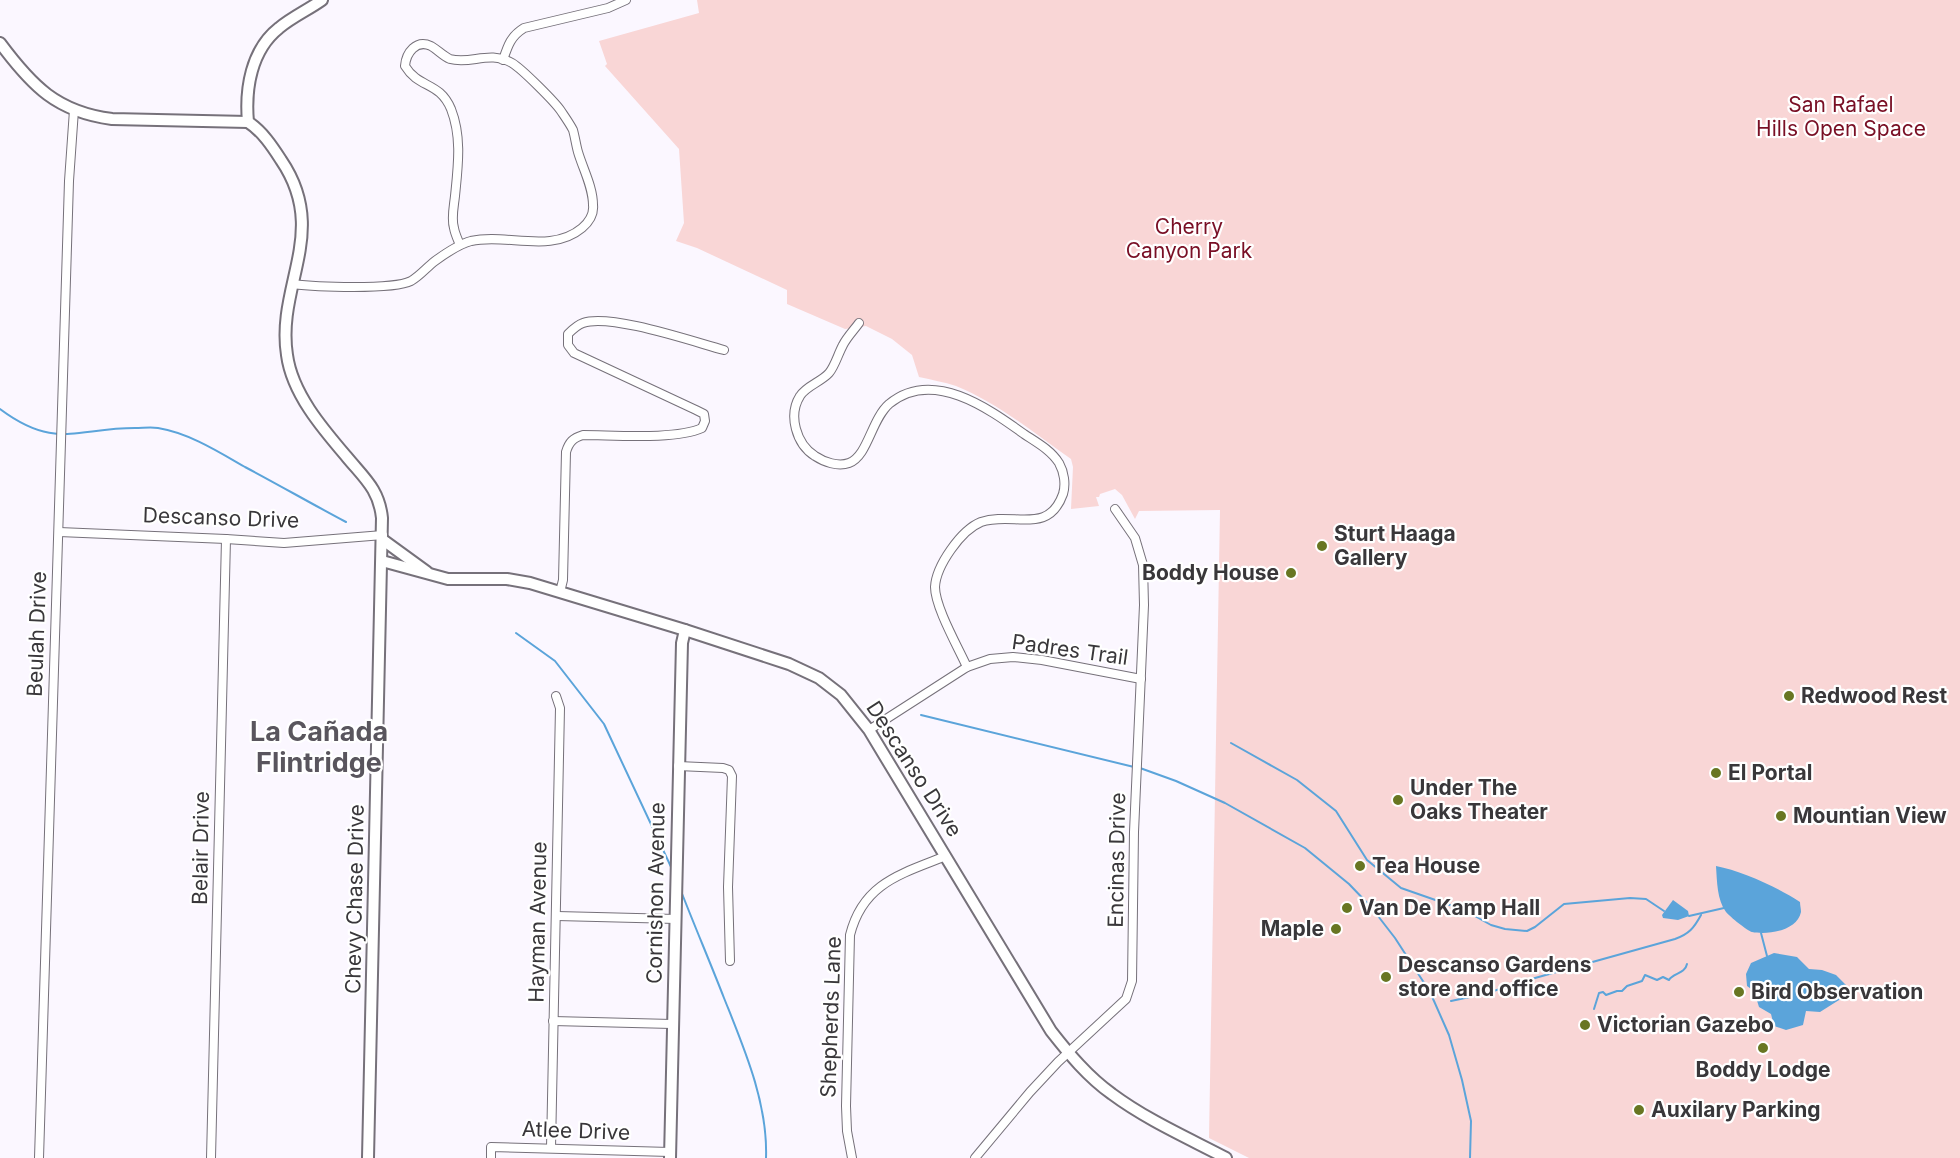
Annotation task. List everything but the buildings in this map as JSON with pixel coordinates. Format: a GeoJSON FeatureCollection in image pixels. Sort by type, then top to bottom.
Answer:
{"type":"FeatureCollection","features":[{"type":"Feature","properties":{"kind":"street"},"geometry":{"type":"LineString","coordinates":[[0,43],[26,75],[45,92],[59,103],[93,117],[248,122],[248,82],[264,45],[279,28],[322,0]]}},
{"type":"Feature","properties":{"kind":"street"},"geometry":{"type":"LineString","coordinates":[[503,60],[509,42],[516,33],[524,28],[608,8],[626,0]]}},
{"type":"Feature","properties":{"kind":"street"},"geometry":{"type":"LineString","coordinates":[[293,284],[382,286],[401,284],[409,282],[434,261],[460,245],[484,240],[555,240],[568,237],[582,228],[591,217],[594,206],[592,194],[572,129],[560,108],[522,71],[513,64],[494,57],[453,60],[431,46],[425,44],[415,46],[405,58],[405,66],[417,80],[433,87],[444,96],[458,134],[459,154],[453,227],[460,245]]}},
{"type":"Feature","properties":{"kind":"street","name":"Beulah Drive"},"geometry":{"type":"LineString","coordinates":[[39,1158],[69,181],[74,110]]}},
{"type":"Feature","properties":{"kind":"street","name":"Chevy Chase Drive"},"geometry":{"type":"LineString","coordinates":[[248,122],[255,126],[285,165],[298,197],[301,213],[302,237],[286,319],[286,356],[300,394],[345,455],[372,485],[380,504],[383,538],[368,1158]]}},
{"type":"Feature","properties":{"kind":"street"},"geometry":{"type":"LineString","coordinates":[[560,592],[563,580],[566,452],[569,443],[574,438],[583,435],[693,432],[702,428],[705,421],[704,414],[574,353],[568,345],[568,334],[584,322],[608,321],[636,326],[724,350]]}},
{"type":"Feature","properties":{"kind":"street"},"geometry":{"type":"LineString","coordinates":[[859,323],[844,343],[830,373],[801,394],[796,409],[795,426],[799,440],[807,451],[821,460],[834,464],[848,464],[857,458],[866,446],[879,416],[890,404],[904,394],[920,390],[938,390],[955,394],[978,404],[1007,421],[1048,451],[1059,463],[1064,476],[1065,490],[1053,513],[1043,518],[992,520],[980,523],[969,529],[956,543],[943,563],[936,584],[938,601],[968,667]]}},
{"type":"Feature","properties":{"kind":"street","name":"Encinas Drive"},"geometry":{"type":"LineString","coordinates":[[975,1158],[1030,1092],[1126,999],[1132,981],[1134,832],[1144,605],[1143,565],[1135,538],[1114,509]]}},
{"type":"Feature","properties":{"kind":"street","name":"Descanso Drive"},"geometry":{"type":"LineString","coordinates":[[59,532],[226,538],[284,543],[383,538]]}},
{"type":"Feature","properties":{"kind":"street","name":"Belair Drive"},"geometry":{"type":"LineString","coordinates":[[211,1158],[226,538]]}},
{"type":"Feature","properties":{"kind":"street"},"geometry":{"type":"LineString","coordinates":[[383,538],[427,572]]}},
{"type":"Feature","properties":{"kind":"street","name":"Descanso Drive"},"geometry":{"type":"LineString","coordinates":[[382,561],[448,579],[520,580],[789,664],[819,678],[841,695],[869,730],[1045,1021],[1068,1053],[1110,1093],[1226,1158]]}},
{"type":"Feature","properties":{"kind":"street","name":"Cornishon Avenue"},"geometry":{"type":"LineString","coordinates":[[670,1155],[678,766],[682,643],[685,630]]}},
{"type":"Feature","properties":{"kind":"street","name":"Padres Trail"},"geometry":{"type":"LineString","coordinates":[[869,730],[968,667],[990,659],[1013,657],[1052,661],[1142,679]]}},
{"type":"Feature","properties":{"kind":"street","name":"Hayman Avenue"},"geometry":{"type":"LineString","coordinates":[[551,1148],[560,708],[556,696]]}},
{"type":"Feature","properties":{"kind":"street"},"geometry":{"type":"LineString","coordinates":[[678,766],[723,768],[729,770],[732,776],[728,887],[730,961]]}},
{"type":"Feature","properties":{"kind":"street","name":"Shepherds Lane"},"geometry":{"type":"LineString","coordinates":[[852,1158],[847,1131],[846,1106],[850,935],[855,918],[868,896],[878,888],[896,877],[946,856]]}},
{"type":"Feature","properties":{"kind":"street"},"geometry":{"type":"LineString","coordinates":[[556,916],[676,919]]}},
{"type":"Feature","properties":{"kind":"street"},"geometry":{"type":"LineString","coordinates":[[553,1021],[672,1024]]}},
{"type":"Feature","properties":{"kind":"street","name":"Atlee Drive"},"geometry":{"type":"LineString","coordinates":[[491,1158],[491,1147],[670,1155]]}},
{"type":"Feature","properties":{"kind":"green space"},"geometry":{"type":"Polygon","coordinates":[[[697,0],[1960,0],[1960,1158],[1249,1158],[1209,1138],[1220,510],[1139,511],[1135,519],[1122,495],[1115,489],[1096,497],[1099,506],[1071,509],[1073,467],[1071,459],[1015,419],[956,386],[919,377],[912,355],[892,339],[866,326],[845,329],[787,304],[787,290],[697,248],[676,241],[684,223],[679,149],[605,66],[607,64],[599,41],[699,13],[697,0]]]}},
{"type":"Feature","properties":{"kind":"water"},"geometry":{"type":"Polygon","coordinates":[[[1716,866],[1759,880],[1800,902],[1801,912],[1794,924],[1773,932],[1759,933],[1747,929],[1723,907],[1718,890],[1716,866]]]}},
{"type":"Feature","properties":{"kind":"water"},"geometry":{"type":"Polygon","coordinates":[[[1673,900],[1688,911],[1689,916],[1678,920],[1663,918],[1662,915],[1673,900]]]}},
{"type":"Feature","properties":{"kind":"water"},"geometry":{"type":"Polygon","coordinates":[[[1774,953],[1797,957],[1809,969],[1822,970],[1836,975],[1850,989],[1847,995],[1820,1012],[1806,1011],[1803,1025],[1786,1030],[1774,1026],[1771,1014],[1759,1007],[1754,991],[1747,986],[1746,974],[1751,963],[1774,953]]]}},
{"type":"Feature","properties":{"kind":"waterway"},"geometry":{"type":"LineString","coordinates":[[0,409],[19,422],[51,433],[153,428],[170,430],[214,449],[346,522]]}},
{"type":"Feature","properties":{"kind":"waterway"},"geometry":{"type":"LineString","coordinates":[[516,633],[555,661],[604,724],[672,869]]}},
{"type":"Feature","properties":{"kind":"waterway"},"geometry":{"type":"LineString","coordinates":[[921,715],[1134,767]]}},
{"type":"Feature","properties":{"kind":"waterway"},"geometry":{"type":"LineString","coordinates":[[1231,743],[1297,780],[1336,811],[1367,860],[1401,888],[1464,910],[1491,925],[1527,931],[1564,904],[1630,898],[1646,899],[1664,911]]}},
{"type":"Feature","properties":{"kind":"waterway"},"geometry":{"type":"LineString","coordinates":[[1140,768],[1225,803],[1305,848],[1349,884],[1371,907],[1395,938],[1430,992],[1449,1035],[1471,1121],[1470,1158]]}},
{"type":"Feature","properties":{"kind":"waterway"},"geometry":{"type":"LineString","coordinates":[[681,891],[753,1076],[763,1117],[766,1158]]}},
{"type":"Feature","properties":{"kind":"waterway"},"geometry":{"type":"LineString","coordinates":[[1689,916],[1724,908]]}},
{"type":"Feature","properties":{"kind":"waterway"},"geometry":{"type":"LineString","coordinates":[[1451,1001],[1484,994],[1675,939],[1691,930],[1701,915]]}},
{"type":"Feature","properties":{"kind":"waterway"},"geometry":{"type":"LineString","coordinates":[[1761,933],[1767,956]]}},
{"type":"Feature","properties":{"kind":"waterway"},"geometry":{"type":"LineString","coordinates":[[1594,1009],[1599,993],[1603,992],[1606,995],[1622,991],[1627,986],[1642,981],[1645,975],[1657,980],[1663,977],[1669,980],[1684,970],[1687,964]]}},
{"type":"Feature","properties":{"kind":"place","name":"Sturt Haaga Gallery"},"geometry":{"type":"Point","coordinates":[1322,546]}},
{"type":"Feature","properties":{"kind":"place","name":"Boddy House"},"geometry":{"type":"Point","coordinates":[1291,573]}},
{"type":"Feature","properties":{"kind":"place","name":"Redwood Rest"},"geometry":{"type":"Point","coordinates":[1789,696]}},
{"type":"Feature","properties":{"kind":"place","name":"El Portal"},"geometry":{"type":"Point","coordinates":[1716,773]}},
{"type":"Feature","properties":{"kind":"place","name":"Under The Oaks Theater"},"geometry":{"type":"Point","coordinates":[1398,800]}},
{"type":"Feature","properties":{"kind":"place","name":"Mountian View"},"geometry":{"type":"Point","coordinates":[1781,816]}},
{"type":"Feature","properties":{"kind":"place","name":"Tea House"},"geometry":{"type":"Point","coordinates":[1360,866]}},
{"type":"Feature","properties":{"kind":"place","name":"Van De Kamp Hall"},"geometry":{"type":"Point","coordinates":[1347,908]}},
{"type":"Feature","properties":{"kind":"place","name":"Maple"},"geometry":{"type":"Point","coordinates":[1336,929]}},
{"type":"Feature","properties":{"kind":"place","name":"Descanso Gardens store and office"},"geometry":{"type":"Point","coordinates":[1386,977]}},
{"type":"Feature","properties":{"kind":"place","name":"Bird Observation"},"geometry":{"type":"Point","coordinates":[1739,992]}},
{"type":"Feature","properties":{"kind":"place","name":"Victorian Gazebo"},"geometry":{"type":"Point","coordinates":[1585,1025]}},
{"type":"Feature","properties":{"kind":"place","name":"Boddy Lodge"},"geometry":{"type":"Point","coordinates":[1763,1048]}},
{"type":"Feature","properties":{"kind":"place","name":"Auxilary Parking"},"geometry":{"type":"Point","coordinates":[1639,1110]}},
{"type":"Feature","properties":{"kind":"district","name":"La Cañada Flintridge"},"geometry":{"type":"Point","coordinates":[319,748]}},
{"type":"Feature","properties":{"kind":"park label","name":"San Rafael Hills Open Space"},"geometry":{"type":"Point","coordinates":[1841,117]}},
{"type":"Feature","properties":{"kind":"park label","name":"Cherry Canyon Park"},"geometry":{"type":"Point","coordinates":[1189,239]}}]}
